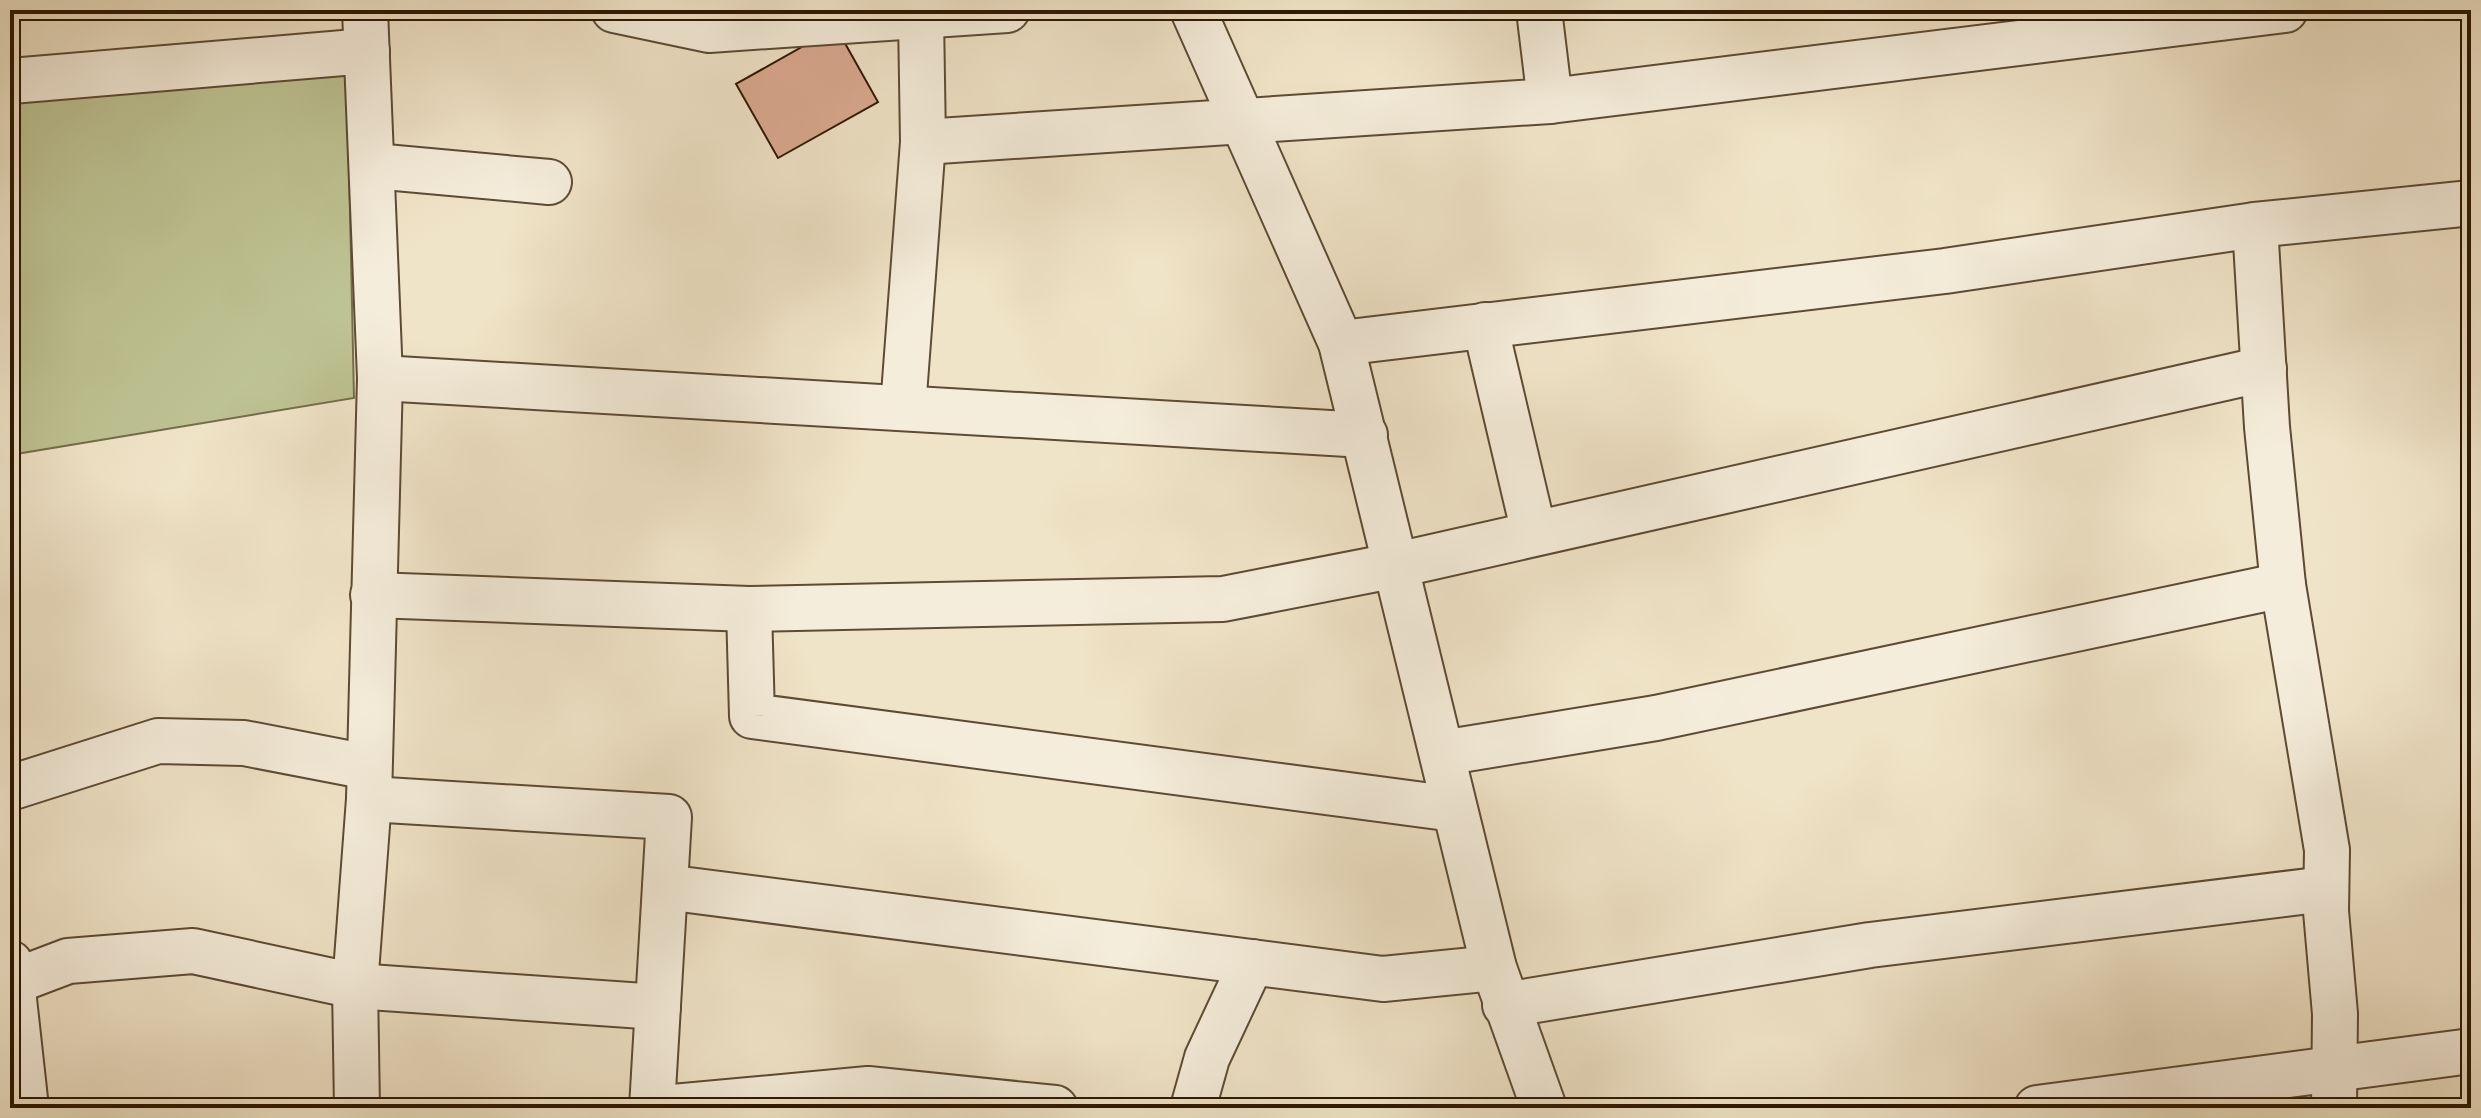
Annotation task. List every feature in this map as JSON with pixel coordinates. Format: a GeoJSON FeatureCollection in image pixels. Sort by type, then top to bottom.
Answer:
{"type":"FeatureCollection","features":[{"type":"Feature","properties":{"kind":"street"},"geometry":{"type":"LineString","coordinates":[[614,10],[709,30],[1007,10]]}},
{"type":"Feature","properties":{"kind":"street"},"geometry":{"type":"LineString","coordinates":[[1193,10],[1341,343],[1500,986],[1544,1108]]}},
{"type":"Feature","properties":{"kind":"street"},"geometry":{"type":"LineString","coordinates":[[1539,10],[1550,101]]}},
{"type":"Feature","properties":{"kind":"street"},"geometry":{"type":"LineString","coordinates":[[923,142],[1550,101],[2285,10]]}},
{"type":"Feature","properties":{"kind":"street"},"geometry":{"type":"LineString","coordinates":[[903,408],[923,142],[921,17]]}},
{"type":"Feature","properties":{"kind":"street"},"geometry":{"type":"LineString","coordinates":[[11,81],[366,30],[374,166],[380,378],[369,783],[355,986],[357,1108]]}},
{"type":"Feature","properties":{"kind":"street"},"geometry":{"type":"LineString","coordinates":[[374,166],[549,182]]}},
{"type":"Feature","properties":{"kind":"street"},"geometry":{"type":"LineString","coordinates":[[1341,343],[1945,271],[2255,225],[2471,203]]}},
{"type":"Feature","properties":{"kind":"street"},"geometry":{"type":"LineString","coordinates":[[2255,225],[2283,585],[2327,850],[2325,889],[2335,1014],[2334,1088]]}},
{"type":"Feature","properties":{"kind":"street"},"geometry":{"type":"LineString","coordinates":[[1485,325],[1534,533]]}},
{"type":"Feature","properties":{"kind":"street"},"geometry":{"type":"LineString","coordinates":[[373,595],[749,609],[1223,599],[1397,565],[1963,440],[2264,369]]}},
{"type":"Feature","properties":{"kind":"street"},"geometry":{"type":"LineString","coordinates":[[380,378],[1365,435]]}},
{"type":"Feature","properties":{"kind":"street"},"geometry":{"type":"LineString","coordinates":[[1442,753],[1656,718],[2283,585]]}},
{"type":"Feature","properties":{"kind":"street"},"geometry":{"type":"LineString","coordinates":[[749,609],[752,716],[1454,809]]}},
{"type":"Feature","properties":{"kind":"street"},"geometry":{"type":"LineString","coordinates":[[10,788],[158,741],[244,743],[369,783],[669,817],[652,1108]]}},
{"type":"Feature","properties":{"kind":"street"},"geometry":{"type":"LineString","coordinates":[[665,887],[1383,979],[1500,986],[1870,945],[2325,889]]}},
{"type":"Feature","properties":{"kind":"street"},"geometry":{"type":"LineString","coordinates":[[26,1108],[11,976],[68,961],[193,951],[355,986],[658,1007]]}},
{"type":"Feature","properties":{"kind":"street"},"geometry":{"type":"LineString","coordinates":[[1193,1108],[1207,1058],[1252,962]]}},
{"type":"Feature","properties":{"kind":"street"},"geometry":{"type":"LineString","coordinates":[[2037,1108],[2334,1088],[2471,1051]]}},
{"type":"Feature","properties":{"kind":"street"},"geometry":{"type":"LineString","coordinates":[[662,1108],[867,1098],[1055,1108]]}},
{"type":"Feature","properties":{"kind":"green space"},"geometry":{"type":"Polygon","coordinates":[[[347,68],[354,398],[10,455],[10,92],[347,68]]]}},
{"type":"Feature","properties":{"kind":"building"},"geometry":{"type":"Polygon","coordinates":[[[842,38],[878,102],[778,158],[736,84],[816,39],[842,38]]]}}]}
